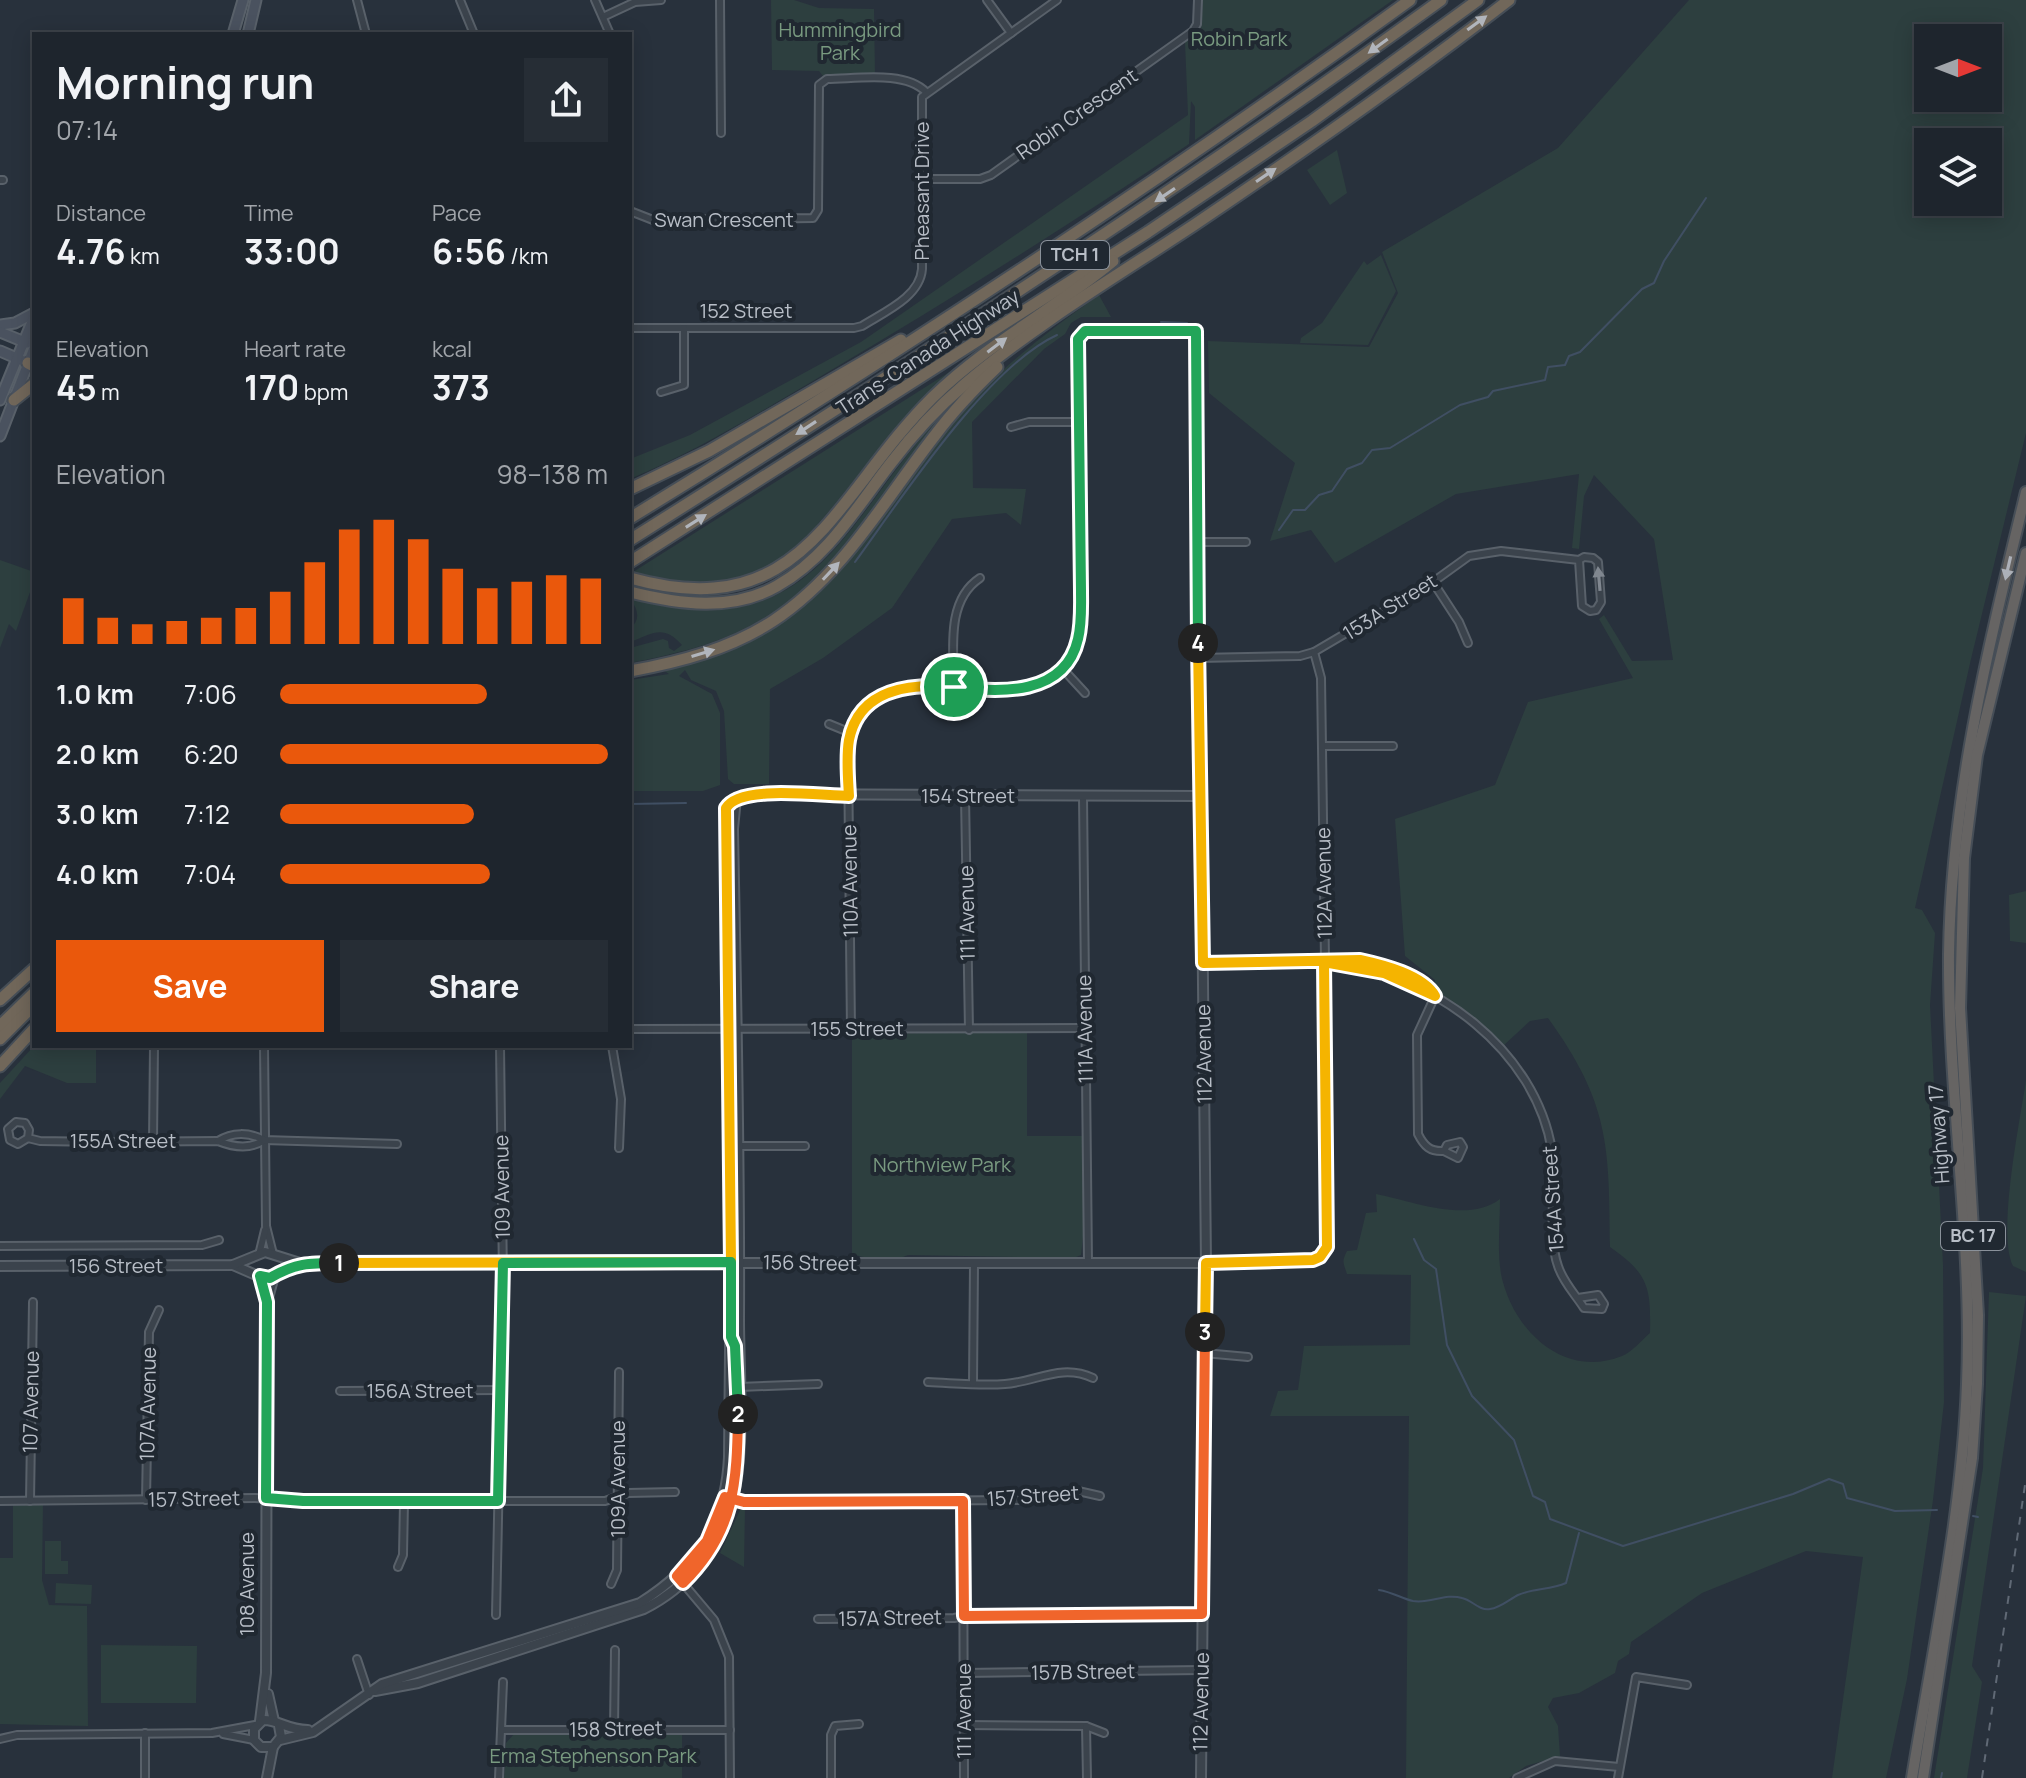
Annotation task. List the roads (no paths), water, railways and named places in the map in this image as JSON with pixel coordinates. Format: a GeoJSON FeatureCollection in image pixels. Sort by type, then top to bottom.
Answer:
{"type":"FeatureCollection","features":[{"type":"Feature","properties":{"kind":"highway"},"geometry":{"type":"LineString","coordinates":[[632,517],[999,284],[1288,88],[1410,0]]}},
{"type":"Feature","properties":{"kind":"highway","name":"Trans-Canada Highway"},"geometry":{"type":"LineString","coordinates":[[632,539],[1086,249],[1299,103],[1441,0]]}},
{"type":"Feature","properties":{"kind":"highway","name":"Trans-Canada Highway"},"geometry":{"type":"LineString","coordinates":[[632,561],[1148,232],[1312,121],[1478,0]]}},
{"type":"Feature","properties":{"kind":"highway"},"geometry":{"type":"LineString","coordinates":[[632,592],[680,602],[723,602],[761,593],[796,574],[834,539],[892,462],[940,406],[975,376],[1062,313],[1323,136],[1509,0]]}},
{"type":"Feature","properties":{"kind":"highway"},"geometry":{"type":"LineString","coordinates":[[634,579],[691,589],[726,588],[746,583],[789,562],[819,536],[883,453],[934,397],[987,352],[1100,272],[1148,232]]}},
{"type":"Feature","properties":{"kind":"highway"},"geometry":{"type":"LineString","coordinates":[[632,488],[709,451],[999,284]]}},
{"type":"Feature","properties":{"kind":"highway"},"geometry":{"type":"LineString","coordinates":[[632,671],[708,652],[739,640],[794,605],[852,548],[964,400],[997,367],[1062,313]]}},
{"type":"Feature","properties":{"kind":"highway"},"geometry":{"type":"LineString","coordinates":[[14,400],[32,386]]}},
{"type":"Feature","properties":{"kind":"highway","name":"Highway 17"},"geometry":{"type":"LineString","coordinates":[[1912,1778],[1947,1564],[1967,1385],[1968,1315],[1949,1009],[1953,858],[1977,701],[2026,492]]}},
{"type":"Feature","properties":{"kind":"highway","name":"Highway 17"},"geometry":{"type":"LineString","coordinates":[[1923,1778],[1970,1473],[1977,1384],[1978,1315],[1960,1008],[1964,858],[1977,755],[2026,553]]}},
{"type":"Feature","properties":{"kind":"highway"},"geometry":{"type":"LineString","coordinates":[[0,1000],[32,971]]}},
{"type":"Feature","properties":{"kind":"highway"},"geometry":{"type":"LineString","coordinates":[[0,1026],[32,995]]}},
{"type":"Feature","properties":{"kind":"highway"},"geometry":{"type":"LineString","coordinates":[[0,1039],[32,1007]]}},
{"type":"Feature","properties":{"kind":"highway"},"geometry":{"type":"LineString","coordinates":[[0,1066],[32,1031]]}},
{"type":"Feature","properties":{"kind":"main road"},"geometry":{"type":"LineString","coordinates":[[236,32],[243,0]]}},
{"type":"Feature","properties":{"kind":"main road"},"geometry":{"type":"LineString","coordinates":[[248,32],[256,0]]}},
{"type":"Feature","properties":{"kind":"main road"},"geometry":{"type":"LineString","coordinates":[[0,325],[32,316]]}},
{"type":"Feature","properties":{"kind":"main road"},"geometry":{"type":"LineString","coordinates":[[0,400],[32,319]]}},
{"type":"Feature","properties":{"kind":"main road"},"geometry":{"type":"LineString","coordinates":[[0,332],[32,346]]}},
{"type":"Feature","properties":{"kind":"main road"},"geometry":{"type":"LineString","coordinates":[[0,351],[31,364],[0,436]]}},
{"type":"Feature","properties":{"kind":"main road"},"geometry":{"type":"LineString","coordinates":[[0,371],[4,390]]}},
{"type":"Feature","properties":{"kind":"street"},"geometry":{"type":"LineString","coordinates":[[357,0],[365,32]]}},
{"type":"Feature","properties":{"kind":"street"},"geometry":{"type":"LineString","coordinates":[[460,0],[473,32]]}},
{"type":"Feature","properties":{"kind":"street"},"geometry":{"type":"LineString","coordinates":[[595,0],[605,16],[609,32]]}},
{"type":"Feature","properties":{"kind":"street"},"geometry":{"type":"LineString","coordinates":[[605,16],[635,2],[661,0]]}},
{"type":"Feature","properties":{"kind":"street"},"geometry":{"type":"LineString","coordinates":[[720,0],[721,133]]}},
{"type":"Feature","properties":{"kind":"street"},"geometry":{"type":"LineString","coordinates":[[987,0],[1011,33]]}},
{"type":"Feature","properties":{"kind":"street","name":"Pheasant Drive"},"geometry":{"type":"LineString","coordinates":[[862,326],[913,292],[920,282],[921,103],[926,92],[1057,0]]}},
{"type":"Feature","properties":{"kind":"street","name":"Robin Crescent"},"geometry":{"type":"LineString","coordinates":[[922,179],[980,179],[991,175],[1193,31],[1197,24],[1198,0]]}},
{"type":"Feature","properties":{"kind":"street","name":"Swan Crescent"},"geometry":{"type":"LineString","coordinates":[[632,212],[653,220],[813,218],[818,210],[819,85],[827,79],[894,79],[920,86],[926,92]]}},
{"type":"Feature","properties":{"kind":"street","name":"152 Street"},"geometry":{"type":"LineString","coordinates":[[632,328],[833,329],[862,326]]}},
{"type":"Feature","properties":{"kind":"street"},"geometry":{"type":"LineString","coordinates":[[661,392],[684,385],[684,328]]}},
{"type":"Feature","properties":{"kind":"street"},"geometry":{"type":"LineString","coordinates":[[980,578],[966,589],[957,609],[954,687],[1022,690],[1044,682],[1073,655],[1081,626],[1080,334],[1085,331],[1196,331]]}},
{"type":"Feature","properties":{"kind":"street","name":"112 Avenue"},"geometry":{"type":"LineString","coordinates":[[1196,331],[1206,1263],[1201,1778]]}},
{"type":"Feature","properties":{"kind":"street"},"geometry":{"type":"LineString","coordinates":[[1011,427],[1029,422],[1079,422]]}},
{"type":"Feature","properties":{"kind":"street"},"geometry":{"type":"LineString","coordinates":[[1196,542],[1246,542]]}},
{"type":"Feature","properties":{"kind":"street","name":"153A Street"},"geometry":{"type":"LineString","coordinates":[[1198,658],[1300,656],[1314,652],[1433,582],[1454,564],[1489,551],[1579,560]]}},
{"type":"Feature","properties":{"kind":"street"},"geometry":{"type":"LineString","coordinates":[[1591,557],[1598,562],[1601,602],[1593,611],[1582,606],[1579,560],[1591,557]]}},
{"type":"Feature","properties":{"kind":"street"},"geometry":{"type":"LineString","coordinates":[[1433,582],[1459,622],[1468,643]]}},
{"type":"Feature","properties":{"kind":"street","name":"112A Avenue"},"geometry":{"type":"LineString","coordinates":[[1314,652],[1321,678],[1328,962],[1329,1238],[1320,1257]]}},
{"type":"Feature","properties":{"kind":"street"},"geometry":{"type":"LineString","coordinates":[[1062,668],[1085,693]]}},
{"type":"Feature","properties":{"kind":"street","name":"110A Avenue"},"geometry":{"type":"LineString","coordinates":[[851,1030],[851,733],[861,714],[877,699],[900,687],[954,687]]}},
{"type":"Feature","properties":{"kind":"street"},"geometry":{"type":"LineString","coordinates":[[829,724],[851,733]]}},
{"type":"Feature","properties":{"kind":"street"},"geometry":{"type":"LineString","coordinates":[[1323,746],[1393,746]]}},
{"type":"Feature","properties":{"kind":"street","name":"154 Street"},"geometry":{"type":"LineString","coordinates":[[732,1029],[725,817],[727,806],[736,798],[750,794],[1200,796]]}},
{"type":"Feature","properties":{"kind":"street","name":"111 Avenue"},"geometry":{"type":"LineString","coordinates":[[965,796],[969,1030]]}},
{"type":"Feature","properties":{"kind":"street","name":"111A Avenue"},"geometry":{"type":"LineString","coordinates":[[1083,796],[1088,1263]]}},
{"type":"Feature","properties":{"kind":"street","name":"154A Street"},"geometry":{"type":"LineString","coordinates":[[1203,963],[1328,962],[1384,973],[1435,996],[1493,1040],[1517,1067],[1536,1099],[1552,1152],[1557,1265],[1578,1298]]}},
{"type":"Feature","properties":{"kind":"street"},"geometry":{"type":"LineString","coordinates":[[1435,996],[1417,1035],[1418,1134],[1424,1145],[1435,1151],[1444,1151]]}},
{"type":"Feature","properties":{"kind":"street","name":"155 Street"},"geometry":{"type":"LineString","coordinates":[[632,1029],[1085,1028]]}},
{"type":"Feature","properties":{"kind":"street"},"geometry":{"type":"LineString","coordinates":[[212,1733],[276,1744],[310,1733],[372,1693],[418,1683],[627,1616],[657,1602],[715,1543],[737,1465],[739,1387],[732,1029]]}},
{"type":"Feature","properties":{"kind":"street"},"geometry":{"type":"LineString","coordinates":[[153,1141],[154,1048]]}},
{"type":"Feature","properties":{"kind":"street"},"geometry":{"type":"LineString","coordinates":[[264,1048],[266,1226],[275,1256]]}},
{"type":"Feature","properties":{"kind":"street","name":"109 Avenue"},"geometry":{"type":"LineString","coordinates":[[496,1615],[503,1263],[500,1048]]}},
{"type":"Feature","properties":{"kind":"street"},"geometry":{"type":"LineString","coordinates":[[612,1048],[621,1099],[619,1148]]}},
{"type":"Feature","properties":{"kind":"street","name":"155A Street"},"geometry":{"type":"LineString","coordinates":[[218,1141],[227,1135],[251,1134],[264,1140],[397,1144]]}},
{"type":"Feature","properties":{"kind":"street","name":"155A Street"},"geometry":{"type":"LineString","coordinates":[[28,1138],[56,1142],[218,1141],[229,1146],[251,1147],[264,1140]]}},
{"type":"Feature","properties":{"kind":"street"},"geometry":{"type":"LineString","coordinates":[[734,1146],[805,1146]]}},
{"type":"Feature","properties":{"kind":"street"},"geometry":{"type":"LineString","coordinates":[[258,1256],[266,1226]]}},
{"type":"Feature","properties":{"kind":"street","name":"156 Street"},"geometry":{"type":"LineString","coordinates":[[0,1246],[202,1245],[219,1240]]}},
{"type":"Feature","properties":{"kind":"street","name":"156 Street"},"geometry":{"type":"LineString","coordinates":[[0,1266],[233,1265],[258,1256],[275,1256],[300,1263],[974,1264],[1306,1261],[1320,1257]]}},
{"type":"Feature","properties":{"kind":"street","name":"108 Avenue"},"geometry":{"type":"LineString","coordinates":[[258,1256],[253,1266],[267,1302]]}},
{"type":"Feature","properties":{"kind":"street","name":"108 Avenue"},"geometry":{"type":"LineString","coordinates":[[258,1743],[266,1673],[267,1302],[276,1274],[275,1256]]}},
{"type":"Feature","properties":{"kind":"street"},"geometry":{"type":"LineString","coordinates":[[729,1498],[735,1262]]}},
{"type":"Feature","properties":{"kind":"street","name":"156 Street"},"geometry":{"type":"LineString","coordinates":[[233,1265],[258,1275],[276,1274],[300,1263]]}},
{"type":"Feature","properties":{"kind":"street"},"geometry":{"type":"LineString","coordinates":[[973,1383],[974,1264]]}},
{"type":"Feature","properties":{"kind":"street","name":"107 Avenue"},"geometry":{"type":"LineString","coordinates":[[30,1501],[33,1302]]}},
{"type":"Feature","properties":{"kind":"street","name":"107A Avenue"},"geometry":{"type":"LineString","coordinates":[[146,1500],[149,1332],[159,1310]]}},
{"type":"Feature","properties":{"kind":"street"},"geometry":{"type":"LineString","coordinates":[[731,1337],[734,1341],[735,1382],[739,1387]]}},
{"type":"Feature","properties":{"kind":"street"},"geometry":{"type":"LineString","coordinates":[[1204,1353],[1248,1357]]}},
{"type":"Feature","properties":{"kind":"street","name":"109A Avenue"},"geometry":{"type":"LineString","coordinates":[[611,1584],[617,1570],[619,1372]]}},
{"type":"Feature","properties":{"kind":"street"},"geometry":{"type":"LineString","coordinates":[[928,1382],[1011,1384],[1058,1372],[1076,1372],[1093,1378]]}},
{"type":"Feature","properties":{"kind":"street"},"geometry":{"type":"LineString","coordinates":[[739,1387],[818,1384]]}},
{"type":"Feature","properties":{"kind":"street","name":"156A Street"},"geometry":{"type":"LineString","coordinates":[[340,1391],[501,1390]]}},
{"type":"Feature","properties":{"kind":"street","name":"157 Street"},"geometry":{"type":"LineString","coordinates":[[729,1498],[1019,1500],[1078,1491],[1100,1496]]}},
{"type":"Feature","properties":{"kind":"street","name":"157 Street"},"geometry":{"type":"LineString","coordinates":[[0,1501],[266,1498],[498,1501],[617,1499],[628,1493],[675,1492]]}},
{"type":"Feature","properties":{"kind":"street","name":"111 Avenue"},"geometry":{"type":"LineString","coordinates":[[963,1501],[964,1778]]}},
{"type":"Feature","properties":{"kind":"street"},"geometry":{"type":"LineString","coordinates":[[398,1567],[403,1555],[404,1502]]}},
{"type":"Feature","properties":{"kind":"street"},"geometry":{"type":"LineString","coordinates":[[680,1580],[714,1620],[724,1639],[731,1666],[730,1778]]}},
{"type":"Feature","properties":{"kind":"street","name":"157A Street"},"geometry":{"type":"LineString","coordinates":[[818,1619],[1202,1614]]}},
{"type":"Feature","properties":{"kind":"street"},"geometry":{"type":"LineString","coordinates":[[614,1729],[615,1650]]}},
{"type":"Feature","properties":{"kind":"street"},"geometry":{"type":"LineString","coordinates":[[357,1659],[372,1693]]}},
{"type":"Feature","properties":{"kind":"street","name":"157B Street"},"geometry":{"type":"LineString","coordinates":[[964,1673],[1202,1670]]}},
{"type":"Feature","properties":{"kind":"street","name":"108 Avenue"},"geometry":{"type":"LineString","coordinates":[[266,1673],[277,1723],[276,1744]]}},
{"type":"Feature","properties":{"kind":"street"},"geometry":{"type":"LineString","coordinates":[[1618,1778],[1636,1677],[1687,1685]]}},
{"type":"Feature","properties":{"kind":"street"},"geometry":{"type":"LineString","coordinates":[[499,1778],[503,1682]]}},
{"type":"Feature","properties":{"kind":"street"},"geometry":{"type":"LineString","coordinates":[[0,1739],[17,1735],[212,1733],[258,1723],[277,1723],[308,1730],[322,1726]]}},
{"type":"Feature","properties":{"kind":"street"},"geometry":{"type":"LineString","coordinates":[[831,1778],[831,1735],[835,1726],[859,1724]]}},
{"type":"Feature","properties":{"kind":"street"},"geometry":{"type":"LineString","coordinates":[[964,1725],[1086,1726],[1104,1733]]}},
{"type":"Feature","properties":{"kind":"street"},"geometry":{"type":"LineString","coordinates":[[1086,1726],[1087,1778]]}},
{"type":"Feature","properties":{"kind":"street","name":"158 Street"},"geometry":{"type":"LineString","coordinates":[[501,1730],[730,1730]]}},
{"type":"Feature","properties":{"kind":"street"},"geometry":{"type":"LineString","coordinates":[[145,1733],[145,1778]]}},
{"type":"Feature","properties":{"kind":"street"},"geometry":{"type":"LineString","coordinates":[[258,1743],[265,1778]]}},
{"type":"Feature","properties":{"kind":"street"},"geometry":{"type":"LineString","coordinates":[[265,1778],[276,1744]]}},
{"type":"Feature","properties":{"kind":"street"},"geometry":{"type":"LineString","coordinates":[[1517,1778],[1555,1761],[1619,1767]]}},
{"type":"Feature","properties":{"kind":"waterway"},"geometry":{"type":"LineString","coordinates":[[1279,530],[1293,510],[1305,510],[1319,495],[1332,491],[1347,469],[1362,463],[1372,450],[1390,448],[1460,405],[1488,397],[1493,391],[1545,380],[1548,367],[1565,365],[1569,356],[1580,352],[1642,289],[1654,283],[1664,261],[1706,198]]}},
{"type":"Feature","properties":{"kind":"waterway"},"geometry":{"type":"LineString","coordinates":[[1161,322],[1187,323]]}},
{"type":"Feature","properties":{"kind":"waterway"},"geometry":{"type":"LineString","coordinates":[[1082,324],[1143,324]]}},
{"type":"Feature","properties":{"kind":"waterway"},"geometry":{"type":"LineString","coordinates":[[855,562],[974,404],[1030,351],[1057,335]]}},
{"type":"Feature","properties":{"kind":"waterway"},"geometry":{"type":"LineString","coordinates":[[632,804],[686,803]]}},
{"type":"Feature","properties":{"kind":"waterway"},"geometry":{"type":"LineString","coordinates":[[1414,1239],[1424,1260],[1436,1269],[1447,1345],[1472,1396],[1514,1440],[1533,1496],[1545,1502],[1550,1519],[1623,1546],[1793,1494],[1829,1479],[1843,1484],[1847,1498],[1895,1511],[1937,1510]]}},
{"type":"Feature","properties":{"kind":"waterway"},"geometry":{"type":"LineString","coordinates":[[1973,1516],[1978,1517]]}},
{"type":"Feature","properties":{"kind":"waterway"},"geometry":{"type":"LineString","coordinates":[[1379,1590],[1413,1601],[1456,1597],[1482,1608],[1494,1608],[1518,1595],[1566,1583],[1579,1533]]}},
{"type":"Feature","properties":{"kind":"waterway"},"geometry":{"type":"LineString","coordinates":[[1941,1778],[1942,1773]]}},
{"type":"Feature","properties":{"kind":"railway"},"geometry":{"type":"LineString","coordinates":[[1982,1778],[2026,1478]]}},
{"type":"Feature","properties":{"kind":"park label","name":"Robin Park"},"geometry":{"type":"Point","coordinates":[1239,39]}},
{"type":"Feature","properties":{"kind":"park label","name":"Hummingbird Park"},"geometry":{"type":"Point","coordinates":[840,42]}},
{"type":"Feature","properties":{"kind":"park label","name":"Northview Park"},"geometry":{"type":"Point","coordinates":[942,1165]}},
{"type":"Feature","properties":{"kind":"park label","name":"Erma Stephenson Park"},"geometry":{"type":"Point","coordinates":[593,1756]}}]}
